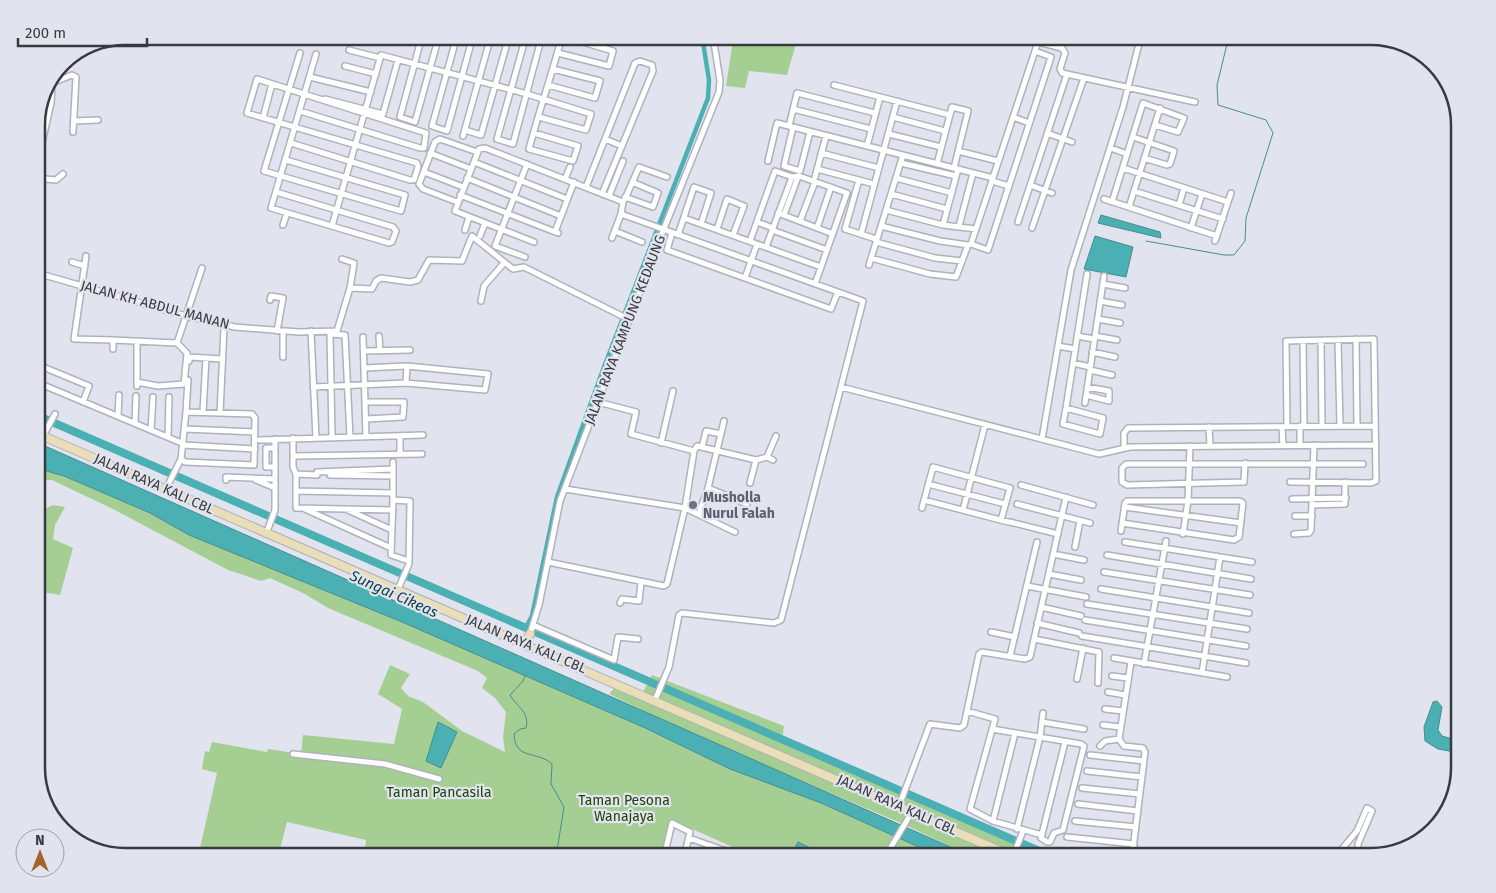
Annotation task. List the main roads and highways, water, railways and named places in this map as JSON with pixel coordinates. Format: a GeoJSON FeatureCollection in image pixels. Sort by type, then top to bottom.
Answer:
{"type":"FeatureCollection","features":[{"type":"Feature","properties":{"kind":"main road","name":"JALAN RAYA KALI CBL"},"geometry":{"type":"LineString","coordinates":[[45,436],[266,534],[900,802],[912,812],[995,848]]}},
{"type":"Feature","properties":{"kind":"main road"},"geometry":{"type":"LineString","coordinates":[[525,643],[532,628]]}},
{"type":"Feature","properties":{"kind":"water"},"geometry":{"type":"Polygon","coordinates":[[[1101,215],[1160,232],[1161,238],[1098,223],[1101,215]]]}},
{"type":"Feature","properties":{"kind":"water"},"geometry":{"type":"Polygon","coordinates":[[[1095,236],[1133,247],[1126,277],[1084,269],[1095,236]]]}},
{"type":"Feature","properties":{"kind":"water"},"geometry":{"type":"Polygon","coordinates":[[[45,446],[953,848],[921,848],[821,803],[730,769],[645,728],[402,622],[189,535],[150,513],[64,476],[45,471],[45,446]]]}},
{"type":"Feature","properties":{"kind":"water"},"geometry":{"type":"Polygon","coordinates":[[[1437,701],[1442,707],[1438,730],[1442,736],[1451,738],[1451,751],[1438,749],[1425,741],[1424,727],[1433,702],[1437,701]]]}},
{"type":"Feature","properties":{"kind":"water"},"geometry":{"type":"Polygon","coordinates":[[[438,722],[457,732],[441,768],[426,761],[438,722]]]}},
{"type":"Feature","properties":{"kind":"water"},"geometry":{"type":"Polygon","coordinates":[[[798,842],[810,848],[795,848],[798,842]]]}},
{"type":"Feature","properties":{"kind":"waterway"},"geometry":{"type":"LineString","coordinates":[[526,627],[532,616],[557,497],[604,367],[708,98],[709,80],[703,45]]}},
{"type":"Feature","properties":{"kind":"waterway"},"geometry":{"type":"LineString","coordinates":[[1146,241],[1224,255],[1234,255],[1245,241],[1246,218],[1273,133],[1266,120],[1218,105],[1217,85],[1227,45]]}},
{"type":"Feature","properties":{"kind":"waterway"},"geometry":{"type":"LineString","coordinates":[[45,419],[1032,848]]}},
{"type":"Feature","properties":{"kind":"waterway"},"geometry":{"type":"LineString","coordinates":[[525,676],[523,681],[510,695],[525,714],[527,722],[526,728],[520,729],[514,734],[515,742],[523,752],[540,757],[552,764],[551,784],[564,807],[557,848]]}},
{"type":"Feature","properties":{"kind":"place","name":"Musholla Nurul Falah"},"geometry":{"type":"Point","coordinates":[693,505]}},
{"type":"Feature","properties":{"kind":"water label","name":"Sungai Cikeas"},"geometry":{"type":"Point","coordinates":[394,594]}},
{"type":"Feature","properties":{"kind":"park label","name":"Taman Pancasila"},"geometry":{"type":"Point","coordinates":[439,792]}},
{"type":"Feature","properties":{"kind":"park label","name":"Taman Pesona Wanajaya"},"geometry":{"type":"Point","coordinates":[624,808]}}]}
